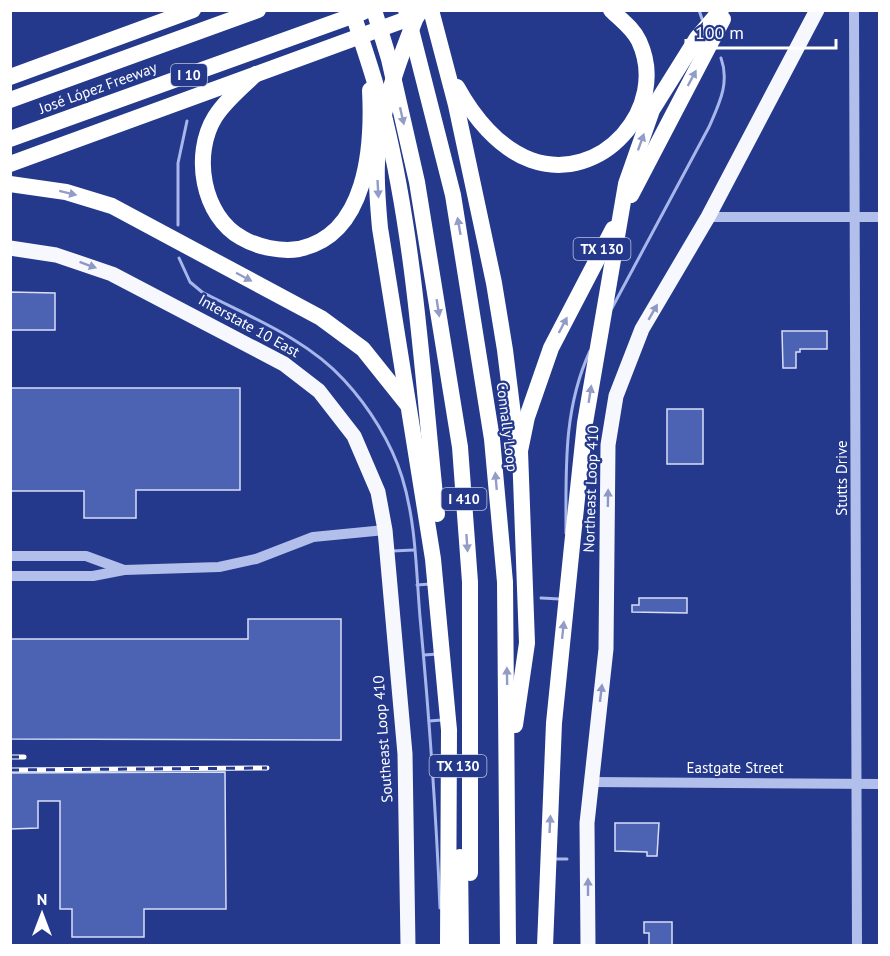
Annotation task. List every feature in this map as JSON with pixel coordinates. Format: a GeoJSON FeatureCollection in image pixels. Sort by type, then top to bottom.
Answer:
{"type":"FeatureCollection","features":[{"type":"Feature","properties":{"kind":"highway"},"geometry":{"type":"LineString","coordinates":[[10,77],[193,10]]}},
{"type":"Feature","properties":{"kind":"highway","name":"José López Freeway"},"geometry":{"type":"LineString","coordinates":[[10,100],[258,10]]}},
{"type":"Feature","properties":{"kind":"highway","name":"TX 130"},"geometry":{"type":"LineString","coordinates":[[352,10],[386,120],[409,256],[426,389],[458,733],[460,945]]}},
{"type":"Feature","properties":{"kind":"highway","name":"José López Freeway"},"geometry":{"type":"LineString","coordinates":[[10,139],[368,10]]}},
{"type":"Feature","properties":{"kind":"highway","name":"I 410"},"geometry":{"type":"LineString","coordinates":[[374,10],[389,59],[425,228],[460,447],[470,582],[470,945]]}},
{"type":"Feature","properties":{"kind":"highway","name":"Connally Loop"},"geometry":{"type":"LineString","coordinates":[[406,10],[453,195],[492,440],[505,582],[508,945]]}},
{"type":"Feature","properties":{"kind":"highway","name":"I 410"},"geometry":{"type":"LineString","coordinates":[[419,10],[388,94],[378,146],[377,184],[380,228],[433,559],[448,730],[448,945]]}},
{"type":"Feature","properties":{"kind":"highway"},"geometry":{"type":"LineString","coordinates":[[10,164],[431,10],[447,66],[494,283],[506,350],[524,502]]}},
{"type":"Feature","properties":{"kind":"highway"},"geometry":{"type":"LineString","coordinates":[[447,66],[479,122],[516,152],[547,164],[581,161],[620,140],[630,129],[643,104],[646,73],[643,53],[632,30],[611,10]]}},
{"type":"Feature","properties":{"kind":"highway"},"geometry":{"type":"LineString","coordinates":[[545,945],[554,723],[572,546],[587,413],[626,184],[652,110],[698,38],[721,10]]}},
{"type":"Feature","properties":{"kind":"highway","name":"TX 130"},"geometry":{"type":"LineString","coordinates":[[508,776],[527,643],[524,502],[520,451],[536,385],[551,348],[728,10]]}},
{"type":"Feature","properties":{"kind":"highway"},"geometry":{"type":"LineString","coordinates":[[256,74],[215,117],[204,145],[201,167],[207,193],[223,222],[241,238],[265,247],[290,250],[314,246],[329,237],[342,225],[356,203],[371,118],[368,62]]}},
{"type":"Feature","properties":{"kind":"highway"},"geometry":{"type":"LineString","coordinates":[[10,184],[66,192],[112,206],[321,318],[363,349],[406,401],[432,466]]}},
{"type":"Feature","properties":{"kind":"main road","name":"Northeast Loop 410"},"geometry":{"type":"LineString","coordinates":[[588,945],[587,823],[606,649],[608,445],[616,396],[642,329],[708,217],[817,10]]}},
{"type":"Feature","properties":{"kind":"main road","name":"Interstate 10 East"},"geometry":{"type":"LineString","coordinates":[[10,248],[56,255],[112,274],[284,364],[319,391],[354,436],[378,492],[385,530]]}},
{"type":"Feature","properties":{"kind":"main road","name":"Southeast Loop 410"},"geometry":{"type":"LineString","coordinates":[[385,530],[405,754],[408,945]]}},
{"type":"Feature","properties":{"kind":"street","name":"Stutts Drive"},"geometry":{"type":"LineString","coordinates":[[854,10],[857,945]]}},
{"type":"Feature","properties":{"kind":"street"},"geometry":{"type":"LineString","coordinates":[[708,217],[879,217]]}},
{"type":"Feature","properties":{"kind":"street"},"geometry":{"type":"LineString","coordinates":[[10,576],[93,576],[124,570],[219,567],[256,559],[313,537],[385,530]]}},
{"type":"Feature","properties":{"kind":"street"},"geometry":{"type":"LineString","coordinates":[[10,556],[86,556],[124,570]]}},
{"type":"Feature","properties":{"kind":"street","name":"Eastgate Street"},"geometry":{"type":"LineString","coordinates":[[591,782],[879,784]]}},
{"type":"Feature","properties":{"kind":"building"},"geometry":{"type":"Polygon","coordinates":[[[10,292],[55,293],[55,330],[10,330],[10,292]]]}},
{"type":"Feature","properties":{"kind":"building"},"geometry":{"type":"Polygon","coordinates":[[[782,331],[827,331],[827,349],[800,349],[800,352],[796,352],[796,368],[783,368],[782,331]]]}},
{"type":"Feature","properties":{"kind":"building"},"geometry":{"type":"Polygon","coordinates":[[[10,388],[240,388],[240,490],[136,490],[136,518],[84,518],[84,491],[10,491],[10,388]]]}},
{"type":"Feature","properties":{"kind":"building"},"geometry":{"type":"Polygon","coordinates":[[[667,409],[703,409],[703,464],[667,464],[667,409]]]}},
{"type":"Feature","properties":{"kind":"building"},"geometry":{"type":"Polygon","coordinates":[[[639,598],[687,598],[687,613],[632,612],[632,605],[639,605],[639,598]]]}},
{"type":"Feature","properties":{"kind":"building"},"geometry":{"type":"Polygon","coordinates":[[[248,619],[341,619],[341,740],[10,739],[10,639],[248,639],[248,619]]]}},
{"type":"Feature","properties":{"kind":"building"},"geometry":{"type":"Polygon","coordinates":[[[225,772],[226,909],[144,909],[144,937],[72,937],[72,909],[60,909],[60,801],[38,801],[38,828],[10,829],[10,773],[225,772]]]}},
{"type":"Feature","properties":{"kind":"building"},"geometry":{"type":"Polygon","coordinates":[[[615,823],[659,823],[657,856],[647,856],[647,852],[615,851],[615,823]]]}},
{"type":"Feature","properties":{"kind":"building"},"geometry":{"type":"Polygon","coordinates":[[[644,922],[672,922],[672,945],[649,945],[649,933],[644,933],[644,922]]]}},
{"type":"Feature","properties":{"kind":"waterway"},"geometry":{"type":"LineString","coordinates":[[699,10],[702,19]]}},
{"type":"Feature","properties":{"kind":"waterway"},"geometry":{"type":"LineString","coordinates":[[612,308],[709,127],[720,102],[724,85],[721,58]]}},
{"type":"Feature","properties":{"kind":"waterway"},"geometry":{"type":"LineString","coordinates":[[178,225],[178,163],[187,121]]}},
{"type":"Feature","properties":{"kind":"waterway"},"geometry":{"type":"LineString","coordinates":[[179,258],[190,282],[202,292],[277,330],[313,352],[329,365],[353,390],[370,413],[397,464],[407,494],[415,546],[432,762],[440,908]]}},
{"type":"Feature","properties":{"kind":"waterway"},"geometry":{"type":"LineString","coordinates":[[566,533],[566,463],[571,417],[581,373],[590,351]]}},
{"type":"Feature","properties":{"kind":"waterway"},"geometry":{"type":"LineString","coordinates":[[392,551],[414,550]]}},
{"type":"Feature","properties":{"kind":"waterway"},"geometry":{"type":"LineString","coordinates":[[417,585],[430,584]]}},
{"type":"Feature","properties":{"kind":"waterway"},"geometry":{"type":"LineString","coordinates":[[541,598],[560,599]]}},
{"type":"Feature","properties":{"kind":"waterway"},"geometry":{"type":"LineString","coordinates":[[424,655],[438,654]]}},
{"type":"Feature","properties":{"kind":"waterway"},"geometry":{"type":"LineString","coordinates":[[429,721],[442,720]]}},
{"type":"Feature","properties":{"kind":"waterway"},"geometry":{"type":"LineString","coordinates":[[554,859],[567,859]]}},
{"type":"Feature","properties":{"kind":"railway"},"geometry":{"type":"LineString","coordinates":[[10,757],[24,757]]}},
{"type":"Feature","properties":{"kind":"railway"},"geometry":{"type":"LineString","coordinates":[[10,770],[267,768]]}}]}
